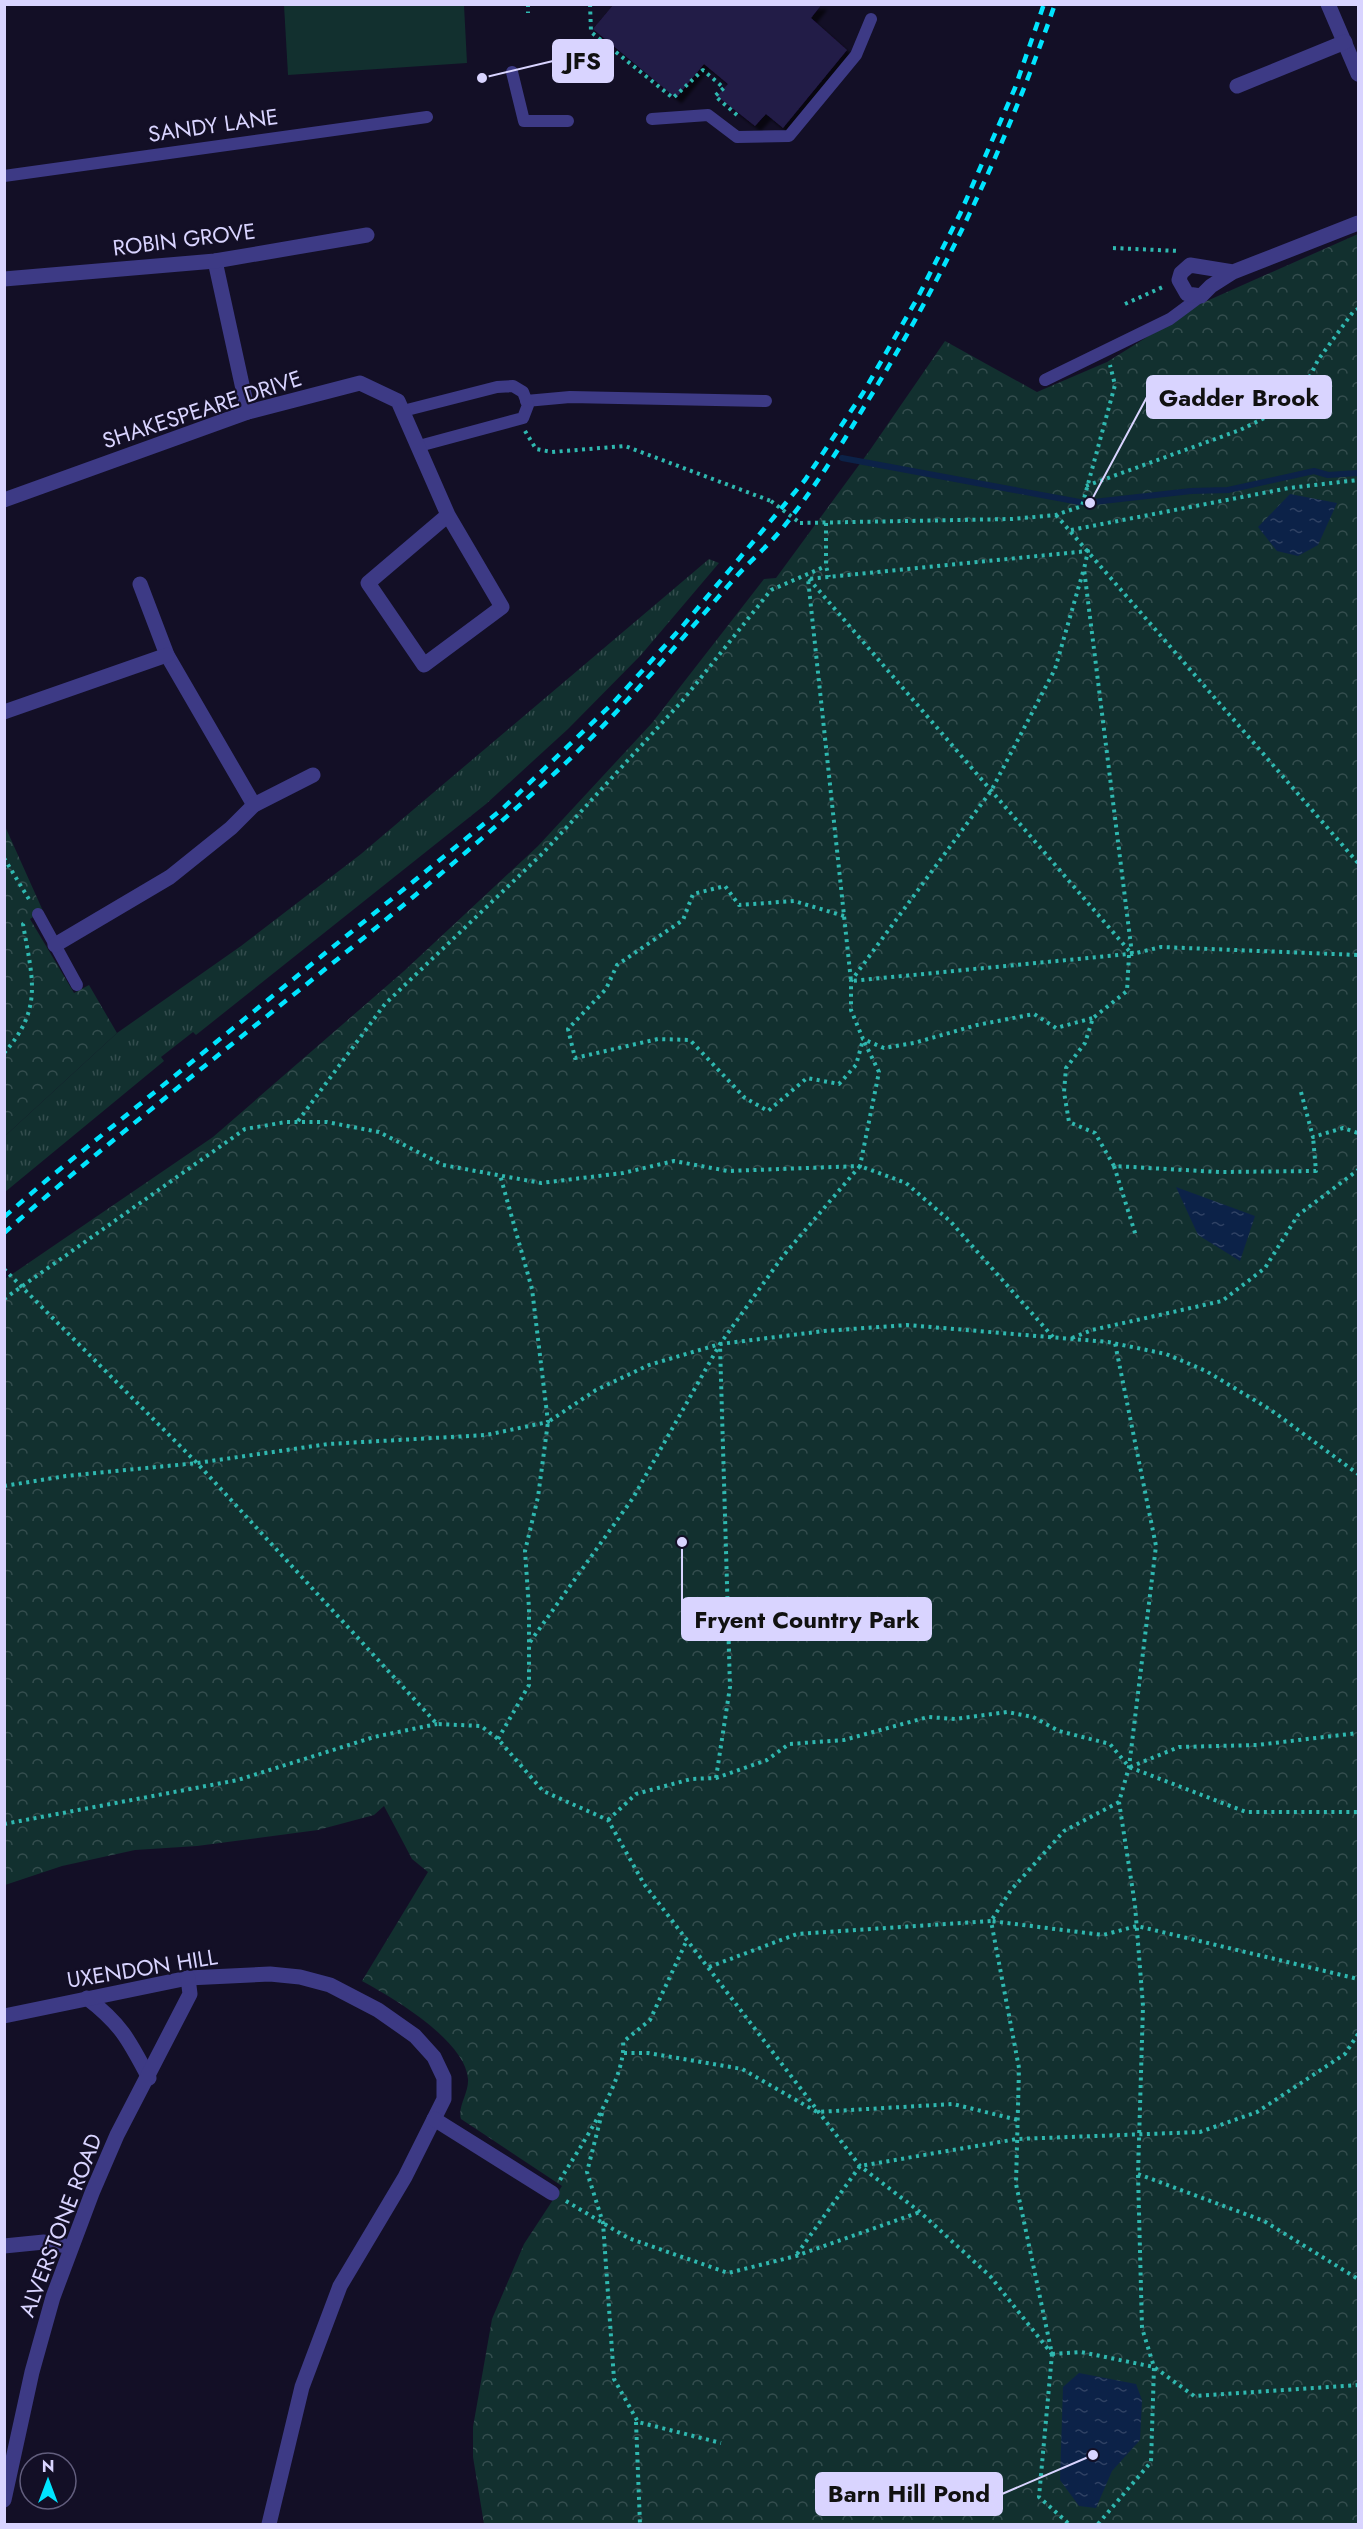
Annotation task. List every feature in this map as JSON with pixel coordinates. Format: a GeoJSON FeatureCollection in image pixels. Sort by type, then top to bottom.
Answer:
{"type":"FeatureCollection","features":[{"type":"Feature","properties":{"kind":"street"},"geometry":{"type":"LineString","coordinates":[[1328,4],[1359,74]]}},
{"type":"Feature","properties":{"kind":"street"},"geometry":{"type":"LineString","coordinates":[[1237,86],[1345,42]]}},
{"type":"Feature","properties":{"kind":"street"},"geometry":{"type":"LineString","coordinates":[[1233,272],[1190,265],[1181,273],[1179,280],[1187,294],[1202,296],[1233,272],[1359,223]]}},
{"type":"Feature","properties":{"kind":"street","name":"ROBIN GROVE"},"geometry":{"type":"LineString","coordinates":[[4,279],[215,261],[368,234]]}},
{"type":"Feature","properties":{"kind":"street"},"geometry":{"type":"LineString","coordinates":[[215,261],[248,412]]}},
{"type":"Feature","properties":{"kind":"street","name":"SHAKESPEARE DRIVE"},"geometry":{"type":"LineString","coordinates":[[4,500],[248,412],[360,383],[398,401],[448,515],[502,607],[424,665],[368,583],[448,515]]}},
{"type":"Feature","properties":{"kind":"street"},"geometry":{"type":"LineString","coordinates":[[140,584],[167,655],[254,805]]}},
{"type":"Feature","properties":{"kind":"street"},"geometry":{"type":"LineString","coordinates":[[4,712],[167,655]]}},
{"type":"Feature","properties":{"kind":"street"},"geometry":{"type":"LineString","coordinates":[[55,945],[170,877],[231,828],[254,805],[313,775]]}},
{"type":"Feature","properties":{"kind":"street","name":"UXENDON HILL"},"geometry":{"type":"LineString","coordinates":[[4,2016],[188,1978],[270,1974],[300,1977],[330,1985],[378,2010],[415,2036],[434,2057],[444,2078],[444,2099],[434,2119]]}},
{"type":"Feature","properties":{"kind":"street","name":"ALVERSTONE ROAD"},"geometry":{"type":"LineString","coordinates":[[5,2492],[32,2372],[53,2297],[117,2135],[149,2078],[190,1994],[188,1978]]}},
{"type":"Feature","properties":{"kind":"street"},"geometry":{"type":"LineString","coordinates":[[87,1998],[112,2018],[127,2036],[149,2078]]}},
{"type":"Feature","properties":{"kind":"street"},"geometry":{"type":"LineString","coordinates":[[269,2524],[302,2387],[340,2286],[405,2177],[434,2119],[552,2193]]}},
{"type":"Feature","properties":{"kind":"street"},"geometry":{"type":"LineString","coordinates":[[4,2246],[44,2242],[72,2247]]}},
{"type":"Feature","properties":{"kind":"lane"},"geometry":{"type":"LineString","coordinates":[[652,119],[708,115],[737,138],[789,136],[856,55],[871,19]]}},
{"type":"Feature","properties":{"kind":"lane"},"geometry":{"type":"LineString","coordinates":[[512,72],[524,120],[568,121]]}},
{"type":"Feature","properties":{"kind":"lane","name":"SANDY LANE"},"geometry":{"type":"LineString","coordinates":[[4,176],[427,117]]}},
{"type":"Feature","properties":{"kind":"lane"},"geometry":{"type":"LineString","coordinates":[[1045,380],[1170,319],[1202,296]]}},
{"type":"Feature","properties":{"kind":"lane"},"geometry":{"type":"LineString","coordinates":[[403,411],[496,387],[513,386],[523,392],[528,405],[523,418],[419,446]]}},
{"type":"Feature","properties":{"kind":"lane"},"geometry":{"type":"LineString","coordinates":[[526,401],[570,397],[766,401]]}},
{"type":"Feature","properties":{"kind":"lane"},"geometry":{"type":"LineString","coordinates":[[38,914],[77,985]]}},
{"type":"Feature","properties":{"kind":"path"},"geometry":{"type":"LineString","coordinates":[[528,4],[528,13]]}},
{"type":"Feature","properties":{"kind":"path"},"geometry":{"type":"LineString","coordinates":[[590,4],[591,32],[673,98],[703,70],[723,88],[715,96],[740,117]]}},
{"type":"Feature","properties":{"kind":"path"},"geometry":{"type":"LineString","coordinates":[[1113,248],[1182,251],[1190,265]]}},
{"type":"Feature","properties":{"kind":"path"},"geometry":{"type":"LineString","coordinates":[[1125,304],[1179,280]]}},
{"type":"Feature","properties":{"kind":"path"},"geometry":{"type":"LineString","coordinates":[[1085,486],[1240,430],[1297,402],[1318,360],[1353,312],[1359,309]]}},
{"type":"Feature","properties":{"kind":"path"},"geometry":{"type":"LineString","coordinates":[[519,419],[536,449],[552,452],[625,446],[771,501],[800,523],[1012,519],[1056,515],[1082,506],[1085,486],[1114,386],[1106,350]]}},
{"type":"Feature","properties":{"kind":"path"},"geometry":{"type":"LineString","coordinates":[[1070,530],[1289,488],[1359,480]]}},
{"type":"Feature","properties":{"kind":"path"},"geometry":{"type":"LineString","coordinates":[[1056,515],[1359,863]]}},
{"type":"Feature","properties":{"kind":"path"},"geometry":{"type":"LineString","coordinates":[[826,523],[826,566],[829,577]]}},
{"type":"Feature","properties":{"kind":"path"},"geometry":{"type":"LineString","coordinates":[[851,981],[991,791],[1055,669],[1088,551]]}},
{"type":"Feature","properties":{"kind":"path"},"geometry":{"type":"LineString","coordinates":[[808,579],[1088,551]]}},
{"type":"Feature","properties":{"kind":"path"},"geometry":{"type":"LineString","coordinates":[[297,1122],[385,1004],[544,852],[683,700],[771,590],[826,566]]}},
{"type":"Feature","properties":{"kind":"path"},"geometry":{"type":"LineString","coordinates":[[863,1039],[884,1048],[914,1043],[977,1025],[1034,1014],[1056,1028],[1093,1018],[1127,991],[1130,954],[1084,569]]}},
{"type":"Feature","properties":{"kind":"path"},"geometry":{"type":"LineString","coordinates":[[808,579],[1130,954]]}},
{"type":"Feature","properties":{"kind":"path"},"geometry":{"type":"LineString","coordinates":[[529,1642],[633,1498],[720,1344],[783,1256],[860,1166],[879,1072],[850,1010],[851,981],[808,579]]}},
{"type":"Feature","properties":{"kind":"path"},"geometry":{"type":"LineString","coordinates":[[4,858],[38,914],[23,924],[33,989],[32,1006],[21,1035],[4,1053]]}},
{"type":"Feature","properties":{"kind":"path"},"geometry":{"type":"LineString","coordinates":[[844,916],[794,901],[739,905],[725,886],[693,894],[683,920],[617,965],[606,989],[568,1029],[575,1058],[658,1039],[690,1040],[746,1098],[768,1111],[807,1078],[839,1084],[856,1065],[863,1039]]}},
{"type":"Feature","properties":{"kind":"path"},"geometry":{"type":"LineString","coordinates":[[851,981],[1130,954],[1161,947],[1359,955]]}},
{"type":"Feature","properties":{"kind":"path"},"geometry":{"type":"LineString","coordinates":[[1093,1018],[1085,1043],[1066,1068],[1064,1092],[1069,1122],[1095,1133],[1114,1166],[1136,1236]]}},
{"type":"Feature","properties":{"kind":"path"},"geometry":{"type":"LineString","coordinates":[[1114,1166],[1219,1173],[1316,1171],[1313,1137],[1301,1092]]}},
{"type":"Feature","properties":{"kind":"path"},"geometry":{"type":"LineString","coordinates":[[4,1299],[245,1129],[297,1122],[327,1122],[379,1132],[443,1165],[541,1183],[623,1173],[674,1161],[728,1171],[860,1166],[906,1183],[950,1221],[1053,1337]]}},
{"type":"Feature","properties":{"kind":"path"},"geometry":{"type":"LineString","coordinates":[[1313,1137],[1342,1128],[1359,1133]]}},
{"type":"Feature","properties":{"kind":"path"},"geometry":{"type":"LineString","coordinates":[[1071,1339],[1092,1330],[1222,1300],[1265,1268],[1298,1215],[1359,1170]]}},
{"type":"Feature","properties":{"kind":"path"},"geometry":{"type":"LineString","coordinates":[[498,1739],[529,1685],[525,1551],[538,1497],[548,1422],[532,1289],[500,1175]]}},
{"type":"Feature","properties":{"kind":"path"},"geometry":{"type":"LineString","coordinates":[[4,1269],[19,1287],[197,1463],[437,1724]]}},
{"type":"Feature","properties":{"kind":"path"},"geometry":{"type":"LineString","coordinates":[[4,1486],[66,1476],[197,1463],[328,1444],[486,1436],[548,1422],[596,1390],[649,1365],[720,1344],[824,1331],[907,1325],[1115,1343],[1166,1354],[1206,1371],[1271,1410],[1359,1474]]}},
{"type":"Feature","properties":{"kind":"path"},"geometry":{"type":"LineString","coordinates":[[1098,2524],[1151,2462],[1154,2367],[1142,2328],[1138,2174],[1143,2006],[1137,1926],[1119,1802],[1129,1767],[1156,1546],[1115,1343]]}},
{"type":"Feature","properties":{"kind":"path"},"geometry":{"type":"LineString","coordinates":[[716,1778],[730,1687],[720,1344]]}},
{"type":"Feature","properties":{"kind":"path"},"geometry":{"type":"LineString","coordinates":[[608,1820],[636,1794],[691,1779],[716,1778],[767,1760],[789,1744],[844,1740],[928,1717],[955,1719],[1007,1712],[1033,1717],[1059,1731],[1110,1744],[1129,1767],[1246,1812],[1359,1812]]}},
{"type":"Feature","properties":{"kind":"path"},"geometry":{"type":"LineString","coordinates":[[4,1824],[52,1817],[238,1780],[374,1737],[437,1724],[481,1726],[498,1739],[543,1791],[608,1820],[644,1884],[686,1942],[709,1967],[860,2166],[920,2212],[990,2276],[1052,2355]]}},
{"type":"Feature","properties":{"kind":"path"},"geometry":{"type":"LineString","coordinates":[[1129,1767],[1179,1747],[1257,1745],[1359,1733]]}},
{"type":"Feature","properties":{"kind":"path"},"geometry":{"type":"LineString","coordinates":[[1069,2524],[1039,2497],[1052,2355],[1016,2184],[1020,2068],[991,1921],[1011,1890],[1064,1831],[1119,1802]]}},
{"type":"Feature","properties":{"kind":"path"},"geometry":{"type":"LineString","coordinates":[[709,1967],[797,1934],[991,1921],[1102,1935],[1137,1926],[1359,1979]]}},
{"type":"Feature","properties":{"kind":"path"},"geometry":{"type":"LineString","coordinates":[[686,1942],[650,2020],[623,2042],[624,2053],[604,2107],[587,2172],[603,2223],[614,2379],[638,2422],[721,2443]]}},
{"type":"Feature","properties":{"kind":"path"},"geometry":{"type":"LineString","coordinates":[[796,2256],[860,2166],[1017,2139],[1200,2132],[1257,2112],[1345,2054],[1359,2034]]}},
{"type":"Feature","properties":{"kind":"path"},"geometry":{"type":"LineString","coordinates":[[624,2053],[648,2053],[742,2069],[817,2112],[953,2104],[1018,2120]]}},
{"type":"Feature","properties":{"kind":"path"},"geometry":{"type":"LineString","coordinates":[[604,2107],[552,2193],[628,2238],[728,2273],[796,2256],[920,2212]]}},
{"type":"Feature","properties":{"kind":"path"},"geometry":{"type":"LineString","coordinates":[[1138,2174],[1264,2221],[1359,2279]]}},
{"type":"Feature","properties":{"kind":"path"},"geometry":{"type":"LineString","coordinates":[[1052,2355],[1081,2352],[1154,2367],[1194,2396],[1359,2385]]}},
{"type":"Feature","properties":{"kind":"path"},"geometry":{"type":"LineString","coordinates":[[635,2418],[640,2524]]}},
{"type":"Feature","properties":{"kind":"green space"},"geometry":{"type":"Polygon","coordinates":[[[284,5],[464,5],[467,63],[288,75],[284,5]]]}},
{"type":"Feature","properties":{"kind":"green space"},"geometry":{"type":"Polygon","coordinates":[[[1358,234],[1358,2524],[484,2524],[473,2457],[473,2427],[492,2319],[524,2244],[562,2186],[461,2119],[460,2114],[468,2079],[464,2064],[455,2050],[426,2022],[362,1981],[428,1872],[412,1859],[384,1806],[374,1815],[318,1830],[197,1846],[135,1850],[62,1866],[5,1885],[5,1279],[213,1137],[404,971],[538,846],[652,723],[764,579],[776,578],[870,450],[945,341],[1037,392],[1107,362],[1200,304],[1358,234]]]}},
{"type":"Feature","properties":{"kind":"green space"},"geometry":{"type":"Polygon","coordinates":[[[709,559],[719,563],[641,655],[568,729],[486,804],[196,1035],[193,1032],[161,1057],[164,1061],[5,1192],[5,1136],[117,1033],[241,946],[361,854],[709,559]]]}},
{"type":"Feature","properties":{"kind":"green space"},"geometry":{"type":"Polygon","coordinates":[[[4,824],[43,911],[30,919],[74,993],[89,985],[117,1033],[5,1136],[4,824]]]}},
{"type":"Feature","properties":{"kind":"water"},"geometry":{"type":"Polygon","coordinates":[[[1290,494],[1337,503],[1318,545],[1298,556],[1277,551],[1258,527],[1290,494]]]}},
{"type":"Feature","properties":{"kind":"water"},"geometry":{"type":"Polygon","coordinates":[[[1176,1187],[1255,1216],[1240,1261],[1198,1235],[1176,1187]]]}},
{"type":"Feature","properties":{"kind":"water"},"geometry":{"type":"Polygon","coordinates":[[[1079,2373],[1136,2384],[1142,2400],[1140,2440],[1112,2471],[1096,2508],[1079,2506],[1060,2480],[1063,2387],[1079,2373]]]}},
{"type":"Feature","properties":{"kind":"building"},"geometry":{"type":"Polygon","coordinates":[[[614,4],[822,4],[811,18],[847,50],[783,128],[766,114],[755,126],[717,96],[728,84],[704,64],[676,98],[593,29],[614,4]]]}},
{"type":"Feature","properties":{"kind":"waterway"},"geometry":{"type":"LineString","coordinates":[[842,458],[1085,503],[1191,491],[1228,490],[1314,471],[1328,475],[1358,473]]}},
{"type":"Feature","properties":{"kind":"railway"},"geometry":{"type":"LineString","coordinates":[[4,1217],[501,810],[613,703],[681,628],[805,480],[863,393],[918,297],[960,214],[1015,88],[1044,4]]}},
{"type":"Feature","properties":{"kind":"railway"},"geometry":{"type":"LineString","coordinates":[[4,1233],[141,1117],[421,891],[556,772],[626,702],[735,578],[781,530],[845,439],[893,359],[946,261],[1016,109],[1055,4]]}},
{"type":"Feature","properties":{"kind":"place","name":"JFS"},"geometry":{"type":"Point","coordinates":[482,78]}},
{"type":"Feature","properties":{"kind":"place","name":"Gadder Brook"},"geometry":{"type":"Point","coordinates":[1090,503]}},
{"type":"Feature","properties":{"kind":"place","name":"Fryent Country Park"},"geometry":{"type":"Point","coordinates":[682,1542]}},
{"type":"Feature","properties":{"kind":"place","name":"Barn Hill Pond"},"geometry":{"type":"Point","coordinates":[1093,2455]}}]}
